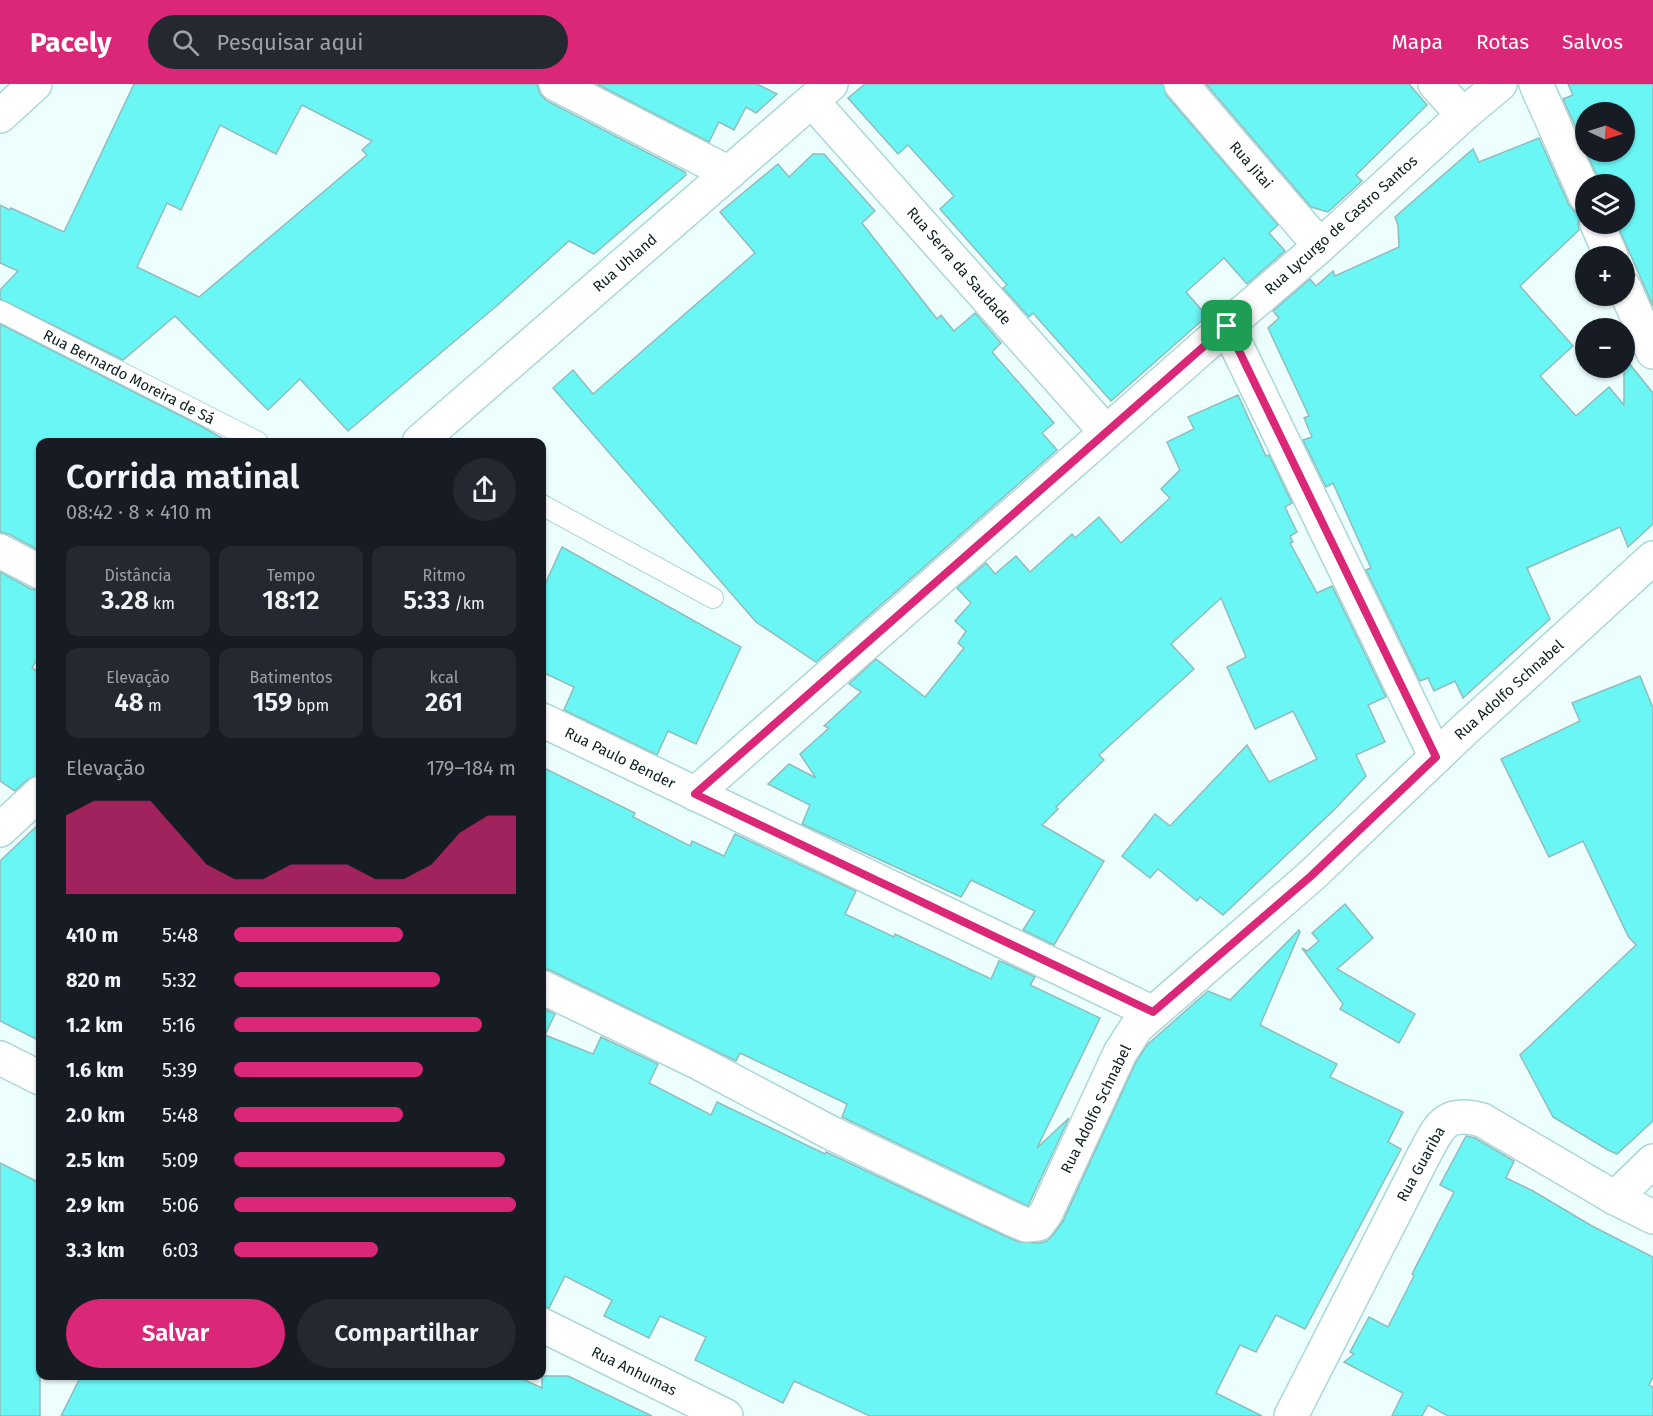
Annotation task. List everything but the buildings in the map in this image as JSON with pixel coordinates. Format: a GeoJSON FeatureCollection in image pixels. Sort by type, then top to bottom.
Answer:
{"type":"FeatureCollection","features":[{"type":"Feature","properties":{"kind":"street"},"geometry":{"type":"LineString","coordinates":[[0,116],[35,84]]}},
{"type":"Feature","properties":{"kind":"street"},"geometry":{"type":"LineString","coordinates":[[556,84],[729,173]]}},
{"type":"Feature","properties":{"kind":"street","name":"Rua Jitai"},"geometry":{"type":"LineString","coordinates":[[1181,84],[1320,246]]}},
{"type":"Feature","properties":{"kind":"street"},"geometry":{"type":"LineString","coordinates":[[1435,84],[1463,115]]}},
{"type":"Feature","properties":{"kind":"street","name":"Rua Lycurgo de Castro Santos"},"geometry":{"type":"LineString","coordinates":[[695,794],[1320,246],[1500,84]]}},
{"type":"Feature","properties":{"kind":"street"},"geometry":{"type":"LineString","coordinates":[[1536,84],[1576,174]]}},
{"type":"Feature","properties":{"kind":"street","name":"Rua Uhland"},"geometry":{"type":"LineString","coordinates":[[427,438],[822,92]]}},
{"type":"Feature","properties":{"kind":"street","name":"Rua Serra da Saudade"},"geometry":{"type":"LineString","coordinates":[[822,92],[1106,432]]}},
{"type":"Feature","properties":{"kind":"street"},"geometry":{"type":"LineString","coordinates":[[1633,306],[1653,352]]}},
{"type":"Feature","properties":{"kind":"street"},"geometry":{"type":"LineString","coordinates":[[1227,326],[1436,757]]}},
{"type":"Feature","properties":{"kind":"street"},"geometry":{"type":"LineString","coordinates":[[0,551],[36,570]]}},
{"type":"Feature","properties":{"kind":"street","name":"Rua Adolfo Schnabel"},"geometry":{"type":"LineString","coordinates":[[546,989],[697,1062],[831,1132],[1011,1219],[1026,1225],[1038,1224],[1046,1213],[1120,1053],[1136,1028],[1311,876],[1436,757],[1653,558]]}},
{"type":"Feature","properties":{"kind":"street","name":"Rua Paulo Bender"},"geometry":{"type":"LineString","coordinates":[[546,722],[1153,1012]]}},
{"type":"Feature","properties":{"kind":"street"},"geometry":{"type":"LineString","coordinates":[[0,831],[36,797]]}},
{"type":"Feature","properties":{"kind":"street"},"geometry":{"type":"LineString","coordinates":[[0,1058],[36,1076]]}},
{"type":"Feature","properties":{"kind":"street","name":"Rua Guariba"},"geometry":{"type":"LineString","coordinates":[[1291,1416],[1424,1155],[1446,1120],[1455,1116],[1466,1116],[1482,1120],[1615,1198],[1653,1217]]}},
{"type":"Feature","properties":{"kind":"street"},"geometry":{"type":"LineString","coordinates":[[1615,1198],[1653,1161]]}},
{"type":"Feature","properties":{"kind":"street","name":"Rua Anhumas"},"geometry":{"type":"LineString","coordinates":[[546,1327],[726,1416]]}},
{"type":"Feature","properties":{"kind":"lane","name":"Rua Bernardo Moreira de Sá"},"geometry":{"type":"LineString","coordinates":[[0,311],[250,438]]}},
{"type":"Feature","properties":{"kind":"lane"},"geometry":{"type":"LineString","coordinates":[[546,507],[713,598]]}},
{"type":"Feature","properties":{"kind":"route"},"geometry":{"type":"LineString","coordinates":[[1227,326],[1436,757],[1311,876],[1153,1012],[695,794],[1227,326]]}}]}
